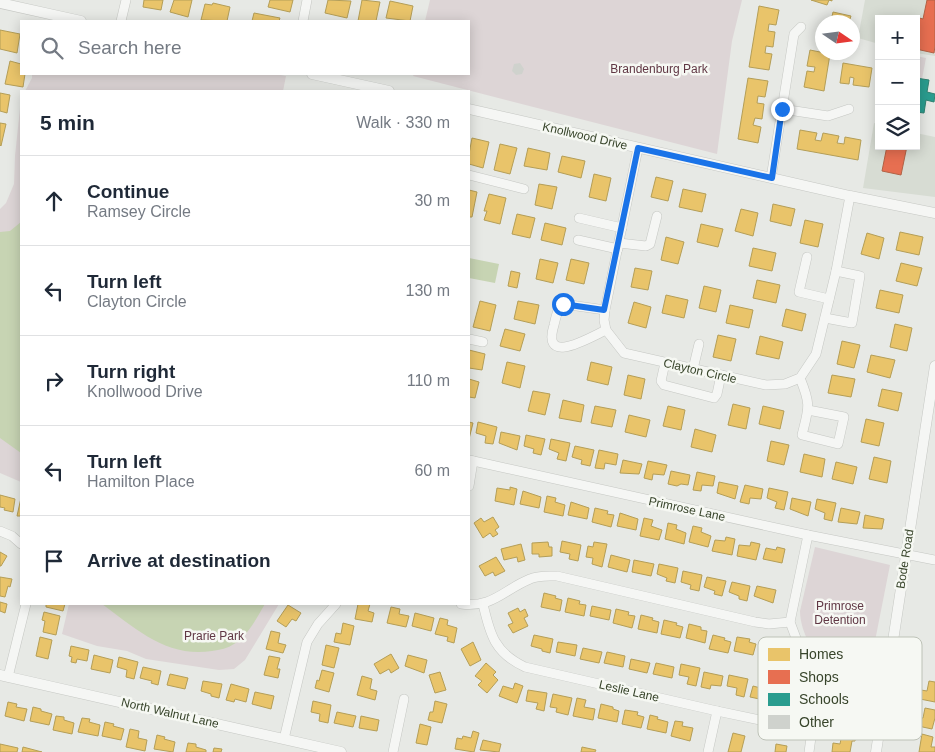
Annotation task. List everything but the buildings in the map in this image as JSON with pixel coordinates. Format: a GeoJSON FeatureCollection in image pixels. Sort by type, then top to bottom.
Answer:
{"type":"FeatureCollection","features":[{"type":"Feature","properties":{"kind":"street"},"geometry":{"type":"LineString","coordinates":[[121,20],[126,0]]}},
{"type":"Feature","properties":{"kind":"street"},"geometry":{"type":"LineString","coordinates":[[303,20],[307,0]]}},
{"type":"Feature","properties":{"kind":"street"},"geometry":{"type":"LineString","coordinates":[[0,3],[76,20]]}},
{"type":"Feature","properties":{"kind":"street"},"geometry":{"type":"LineString","coordinates":[[772,178],[794,34],[801,27]]}},
{"type":"Feature","properties":{"kind":"street"},"geometry":{"type":"LineString","coordinates":[[317,75],[385,90]]}},
{"type":"Feature","properties":{"kind":"street","name":"Knollwood Drive"},"geometry":{"type":"LineString","coordinates":[[470,109],[850,196],[935,213]]}},
{"type":"Feature","properties":{"kind":"street"},"geometry":{"type":"LineString","coordinates":[[782,109],[828,116],[850,110]]}},
{"type":"Feature","properties":{"kind":"street"},"geometry":{"type":"LineString","coordinates":[[604,310],[563,304],[559,307],[551,333],[553,345],[561,348],[572,346],[606,330],[604,310],[638,148]]}},
{"type":"Feature","properties":{"kind":"street"},"geometry":{"type":"LineString","coordinates":[[470,175],[524,189]]}},
{"type":"Feature","properties":{"kind":"street"},"geometry":{"type":"LineString","coordinates":[[808,410],[844,417],[838,444],[802,435],[808,410],[808,398],[800,378],[816,354],[836,271],[850,196]]}},
{"type":"Feature","properties":{"kind":"street"},"geometry":{"type":"LineString","coordinates":[[578,240],[618,246],[646,246],[650,244],[657,216]]}},
{"type":"Feature","properties":{"kind":"street"},"geometry":{"type":"LineString","coordinates":[[579,218],[622,228]]}},
{"type":"Feature","properties":{"kind":"street"},"geometry":{"type":"LineString","coordinates":[[807,257],[799,292],[829,299]]}},
{"type":"Feature","properties":{"kind":"street"},"geometry":{"type":"LineString","coordinates":[[825,318],[852,324],[860,276],[836,271]]}},
{"type":"Feature","properties":{"kind":"street","name":"Clayton Circle"},"geometry":{"type":"LineString","coordinates":[[606,330],[624,352],[665,363],[766,386],[785,384],[800,378]]}},
{"type":"Feature","properties":{"kind":"street"},"geometry":{"type":"LineString","coordinates":[[470,339],[483,342]]}},
{"type":"Feature","properties":{"kind":"street"},"geometry":{"type":"LineString","coordinates":[[693,369],[699,344]]}},
{"type":"Feature","properties":{"kind":"street"},"geometry":{"type":"LineString","coordinates":[[665,363],[661,381],[664,385],[714,398],[717,394],[721,375]]}},
{"type":"Feature","properties":{"kind":"street","name":"Bode Road"},"geometry":{"type":"LineString","coordinates":[[894,637],[935,366]]}},
{"type":"Feature","properties":{"kind":"street"},"geometry":{"type":"LineString","coordinates":[[470,474],[471,461]]}},
{"type":"Feature","properties":{"kind":"street","name":"Primrose Lane"},"geometry":{"type":"LineString","coordinates":[[471,461],[808,536],[935,560]]}},
{"type":"Feature","properties":{"kind":"street"},"geometry":{"type":"LineString","coordinates":[[0,531],[12,536],[20,543]]}},
{"type":"Feature","properties":{"kind":"street"},"geometry":{"type":"LineString","coordinates":[[796,637],[790,622],[808,536]]}},
{"type":"Feature","properties":{"kind":"street"},"geometry":{"type":"LineString","coordinates":[[470,604],[483,604],[529,579],[557,576],[755,622],[769,624],[790,622]]}},
{"type":"Feature","properties":{"kind":"street","name":"Leslie Lane"},"geometry":{"type":"LineString","coordinates":[[483,604],[494,641],[510,658],[526,667],[758,720]]}},
{"type":"Feature","properties":{"kind":"street"},"geometry":{"type":"LineString","coordinates":[[4,676],[26,605]]}},
{"type":"Feature","properties":{"kind":"street"},"geometry":{"type":"LineString","coordinates":[[284,739],[307,642],[318,624],[335,605]]}},
{"type":"Feature","properties":{"kind":"street","name":"North Walnut Lane"},"geometry":{"type":"LineString","coordinates":[[4,676],[341,752]]}},
{"type":"Feature","properties":{"kind":"street"},"geometry":{"type":"LineString","coordinates":[[393,752],[404,699]]}},
{"type":"Feature","properties":{"kind":"street"},"geometry":{"type":"LineString","coordinates":[[708,752],[717,711]]}},
{"type":"Feature","properties":{"kind":"shaded area"},"geometry":{"type":"Polygon","coordinates":[[[865,0],[935,0],[935,56],[920,54],[920,15],[875,15],[875,43],[860,39],[865,0]]]}},
{"type":"Feature","properties":{"kind":"shaded area"},"geometry":{"type":"Polygon","coordinates":[[[874,123],[875,150],[920,150],[920,134],[935,137],[935,197],[863,188],[874,123]]]}},
{"type":"Feature","properties":{"kind":"shaded area"},"geometry":{"type":"Polygon","coordinates":[[[20,223],[20,452],[0,438],[0,232],[10,231],[20,223]]]}},
{"type":"Feature","properties":{"kind":"shaded area"},"geometry":{"type":"Polygon","coordinates":[[[470,258],[499,264],[495,283],[470,278],[470,258]]]}},
{"type":"Feature","properties":{"kind":"shaded area"},"geometry":{"type":"Polygon","coordinates":[[[103,605],[264,605],[252,626],[239,641],[229,647],[212,651],[196,652],[166,646],[127,623],[103,605]]]}},
{"type":"Feature","properties":{"kind":"green space","name":"Brandenburg Park"},"geometry":{"type":"Polygon","coordinates":[[[430,0],[742,0],[732,41],[717,154],[413,76],[470,75],[470,20],[425,20],[430,0]]]}},
{"type":"Feature","properties":{"kind":"green space"},"geometry":{"type":"Polygon","coordinates":[[[920,57],[926,58],[922,79],[920,79],[920,57]]]}},
{"type":"Feature","properties":{"kind":"green space"},"geometry":{"type":"Polygon","coordinates":[[[32,75],[286,76],[283,90],[26,90],[32,75]]]}},
{"type":"Feature","properties":{"kind":"green space"},"geometry":{"type":"Polygon","coordinates":[[[20,108],[20,482],[0,473],[0,209],[6,203],[14,184],[20,108]]]}},
{"type":"Feature","properties":{"kind":"green space","name":"Primrose Detention"},"geometry":{"type":"Polygon","coordinates":[[[815,547],[890,565],[876,637],[807,637],[800,611],[815,547]]]}},
{"type":"Feature","properties":{"kind":"green space","name":"Prarie Park"},"geometry":{"type":"Polygon","coordinates":[[[69,605],[278,605],[245,660],[234,669],[219,670],[146,659],[127,651],[97,646],[62,634],[69,605]]]}},
{"type":"Feature","properties":{"kind":"route"},"geometry":{"type":"LineString","coordinates":[[563,304],[604,310],[638,148],[772,178],[782,109]]}}]}
